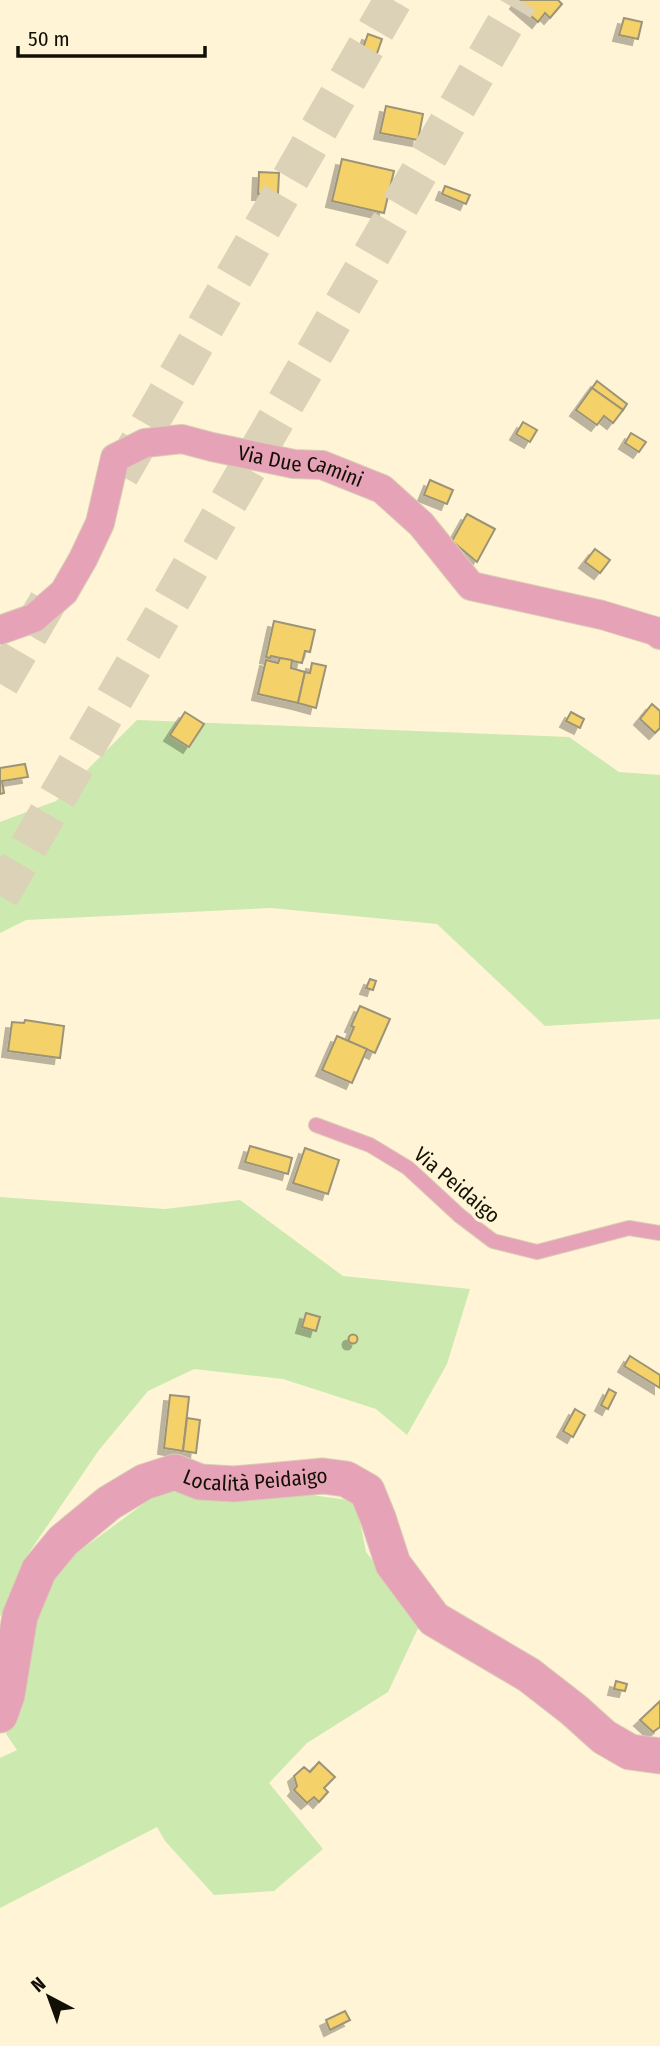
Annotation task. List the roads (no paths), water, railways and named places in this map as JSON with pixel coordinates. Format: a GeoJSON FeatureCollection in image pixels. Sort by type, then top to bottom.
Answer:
{"type":"FeatureCollection","features":[{"type":"Feature","properties":{"kind":"street","name":"Via Due Camini"},"geometry":{"type":"LineString","coordinates":[[0,630],[34,618],[64,592],[100,523],[115,458],[145,443],[182,439],[295,464],[322,465],[382,489],[421,524],[471,586],[602,614],[660,635]]}},
{"type":"Feature","properties":{"kind":"street","name":"Località Peidaigo"},"geometry":{"type":"LineString","coordinates":[[0,1715],[7,1695],[20,1616],[39,1570],[63,1541],[109,1503],[144,1482],[175,1472],[200,1482],[234,1483],[323,1476],[346,1479],[367,1491],[393,1564],[434,1619],[529,1675],[604,1737],[630,1752],[660,1756]]}},
{"type":"Feature","properties":{"kind":"lane","name":"Via Peidaigo"},"geometry":{"type":"LineString","coordinates":[[316,1125],[370,1145],[408,1168],[460,1216],[493,1241],[537,1252],[629,1228],[660,1233]]}},
{"type":"Feature","properties":{"kind":"tunnel"},"geometry":{"type":"LineString","coordinates":[[120,475],[393,0]]}},
{"type":"Feature","properties":{"kind":"tunnel"},"geometry":{"type":"LineString","coordinates":[[0,896],[519,0]]}},
{"type":"Feature","properties":{"kind":"tunnel"},"geometry":{"type":"LineString","coordinates":[[0,684],[54,591]]}}]}
